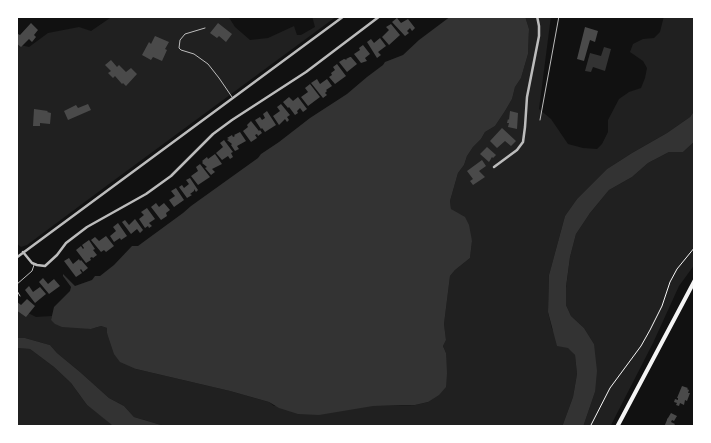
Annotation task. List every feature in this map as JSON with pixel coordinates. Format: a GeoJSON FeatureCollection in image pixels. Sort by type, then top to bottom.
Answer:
{"type":"FeatureCollection","features":[{"type":"Feature","properties":{"kind":"main road"},"geometry":{"type":"LineString","coordinates":[[617,427],[695,280]]}},
{"type":"Feature","properties":{"kind":"street"},"geometry":{"type":"LineString","coordinates":[[16,252],[18,256],[344,16]]}},
{"type":"Feature","properties":{"kind":"street"},"geometry":{"type":"LineString","coordinates":[[23,252],[34,264],[45,266],[66,243],[86,227],[146,194],[171,176],[212,134],[306,72],[380,16]]}},
{"type":"Feature","properties":{"kind":"street"},"geometry":{"type":"LineString","coordinates":[[494,167],[517,150],[523,142],[527,97],[539,36],[537,16]]}},
{"type":"Feature","properties":{"kind":"lane"},"geometry":{"type":"LineString","coordinates":[[540,120],[559,16]]}},
{"type":"Feature","properties":{"kind":"lane"},"geometry":{"type":"LineString","coordinates":[[205,28],[185,34],[180,40],[179,48],[194,54],[208,64],[232,98]]}},
{"type":"Feature","properties":{"kind":"lane"},"geometry":{"type":"LineString","coordinates":[[16,285],[32,271],[34,264]]}},
{"type":"Feature","properties":{"kind":"lane"},"geometry":{"type":"LineString","coordinates":[[16,289],[20,296]]}},
{"type":"Feature","properties":{"kind":"path"},"geometry":{"type":"LineString","coordinates":[[590,427],[610,388],[641,346],[650,330],[677,269],[695,247]]}},
{"type":"Feature","properties":{"kind":"shaded area"},"geometry":{"type":"Polygon","coordinates":[[[114,16],[228,16],[235,27],[250,40],[268,38],[294,26],[297,35],[301,35],[315,27],[312,16],[337,16],[27,245],[21,247],[16,243],[16,44],[29,47],[48,33],[79,27],[91,31],[114,16]]]}},
{"type":"Feature","properties":{"kind":"shaded area"},"geometry":{"type":"Polygon","coordinates":[[[451,16],[525,16],[529,29],[528,54],[512,99],[495,126],[485,132],[467,156],[464,165],[458,173],[450,201],[451,209],[465,217],[469,225],[472,241],[470,258],[450,276],[444,324],[446,340],[443,346],[446,353],[446,387],[439,395],[428,402],[415,405],[373,406],[319,415],[298,414],[279,408],[269,402],[230,391],[136,369],[120,362],[114,354],[107,328],[101,326],[91,329],[62,327],[51,320],[54,307],[70,291],[71,287],[63,274],[75,286],[92,280],[95,276],[100,276],[114,265],[132,246],[138,246],[310,118],[347,94],[385,62],[403,55],[419,40],[451,16]]]}},
{"type":"Feature","properties":{"kind":"shaded area"},"geometry":{"type":"Polygon","coordinates":[[[525,16],[551,16],[539,109],[551,119],[568,144],[597,149],[608,132],[608,120],[619,99],[629,92],[641,88],[645,78],[647,68],[643,61],[630,52],[633,44],[643,39],[654,38],[660,32],[664,16],[695,16],[695,110],[690,117],[667,133],[607,169],[577,199],[565,216],[549,275],[548,312],[552,329],[575,355],[577,374],[573,397],[562,427],[168,427],[134,417],[124,406],[109,398],[50,345],[25,338],[16,338],[16,307],[36,317],[52,316],[51,320],[91,329],[101,326],[107,328],[107,333],[136,369],[230,391],[269,402],[274,406],[401,406],[428,402],[446,353],[443,346],[446,340],[444,324],[450,276],[470,258],[472,241],[451,209],[450,201],[458,173],[464,165],[467,156],[485,132],[495,126],[512,99],[515,87],[521,78],[528,54],[529,29],[525,16]]]}},
{"type":"Feature","properties":{"kind":"shaded area"},"geometry":{"type":"Polygon","coordinates":[[[604,47],[611,49],[605,71],[593,67],[591,72],[585,71],[590,53],[601,56],[604,47]]]}},
{"type":"Feature","properties":{"kind":"shaded area"},"geometry":{"type":"Polygon","coordinates":[[[695,110],[695,141],[683,152],[669,152],[648,163],[632,177],[609,190],[576,234],[570,257],[566,305],[571,316],[584,328],[594,344],[597,371],[595,392],[583,427],[562,427],[573,397],[577,374],[575,355],[568,348],[557,346],[548,312],[549,275],[565,216],[577,199],[607,169],[667,133],[690,117],[695,110]]]}},
{"type":"Feature","properties":{"kind":"shaded area"},"geometry":{"type":"Polygon","coordinates":[[[695,141],[695,264],[679,286],[653,343],[610,427],[583,427],[595,392],[594,344],[584,328],[571,316],[566,305],[570,257],[576,234],[609,190],[632,177],[648,163],[669,152],[683,152],[695,141]]]}},
{"type":"Feature","properties":{"kind":"shaded area"},"geometry":{"type":"Polygon","coordinates":[[[16,338],[25,338],[50,345],[109,398],[124,406],[134,417],[168,427],[102,427],[112,425],[87,405],[71,383],[54,367],[30,349],[16,348],[16,338]]]}},
{"type":"Feature","properties":{"kind":"shaded area"},"geometry":{"type":"Polygon","coordinates":[[[16,348],[30,349],[54,367],[71,383],[87,405],[113,425],[102,427],[16,427],[16,348]]]}},
{"type":"Feature","properties":{"kind":"building"},"geometry":{"type":"Polygon","coordinates":[[[397,18],[401,23],[408,19],[415,28],[412,31],[410,28],[407,31],[409,33],[405,36],[392,22],[397,18]]]}},
{"type":"Feature","properties":{"kind":"building"},"geometry":{"type":"Polygon","coordinates":[[[31,23],[38,30],[34,35],[36,37],[32,42],[29,39],[21,47],[16,43],[16,36],[20,35],[31,23]]]}},
{"type":"Feature","properties":{"kind":"building"},"geometry":{"type":"Polygon","coordinates":[[[218,23],[232,34],[226,42],[219,36],[217,38],[210,33],[218,23]]]}},
{"type":"Feature","properties":{"kind":"building"},"geometry":{"type":"Polygon","coordinates":[[[391,24],[400,35],[389,45],[382,37],[389,30],[386,27],[391,24]]]}},
{"type":"Feature","properties":{"kind":"building"},"geometry":{"type":"Polygon","coordinates":[[[585,27],[598,31],[595,42],[590,40],[584,61],[577,59],[585,27]]]}},
{"type":"Feature","properties":{"kind":"building"},"geometry":{"type":"Polygon","coordinates":[[[155,36],[169,42],[162,61],[153,57],[151,60],[142,55],[149,42],[151,44],[155,36]]]}},
{"type":"Feature","properties":{"kind":"building"},"geometry":{"type":"Polygon","coordinates":[[[380,38],[386,46],[378,52],[381,55],[377,58],[367,42],[371,39],[374,43],[380,38]]]}},
{"type":"Feature","properties":{"kind":"building"},"geometry":{"type":"Polygon","coordinates":[[[363,45],[370,54],[365,58],[367,61],[361,63],[354,54],[363,45]]]}},
{"type":"Feature","properties":{"kind":"building"},"geometry":{"type":"Polygon","coordinates":[[[351,57],[357,64],[347,72],[339,62],[351,57]]]}},
{"type":"Feature","properties":{"kind":"building"},"geometry":{"type":"Polygon","coordinates":[[[111,60],[117,67],[119,65],[126,72],[131,68],[137,74],[126,86],[115,76],[113,78],[108,73],[111,71],[105,65],[111,60]]]}},
{"type":"Feature","properties":{"kind":"building"},"geometry":{"type":"Polygon","coordinates":[[[337,64],[346,76],[335,84],[329,77],[335,70],[333,67],[337,64]]]}},
{"type":"Feature","properties":{"kind":"building"},"geometry":{"type":"Polygon","coordinates":[[[317,79],[320,84],[327,79],[332,86],[326,90],[325,93],[327,95],[323,98],[311,83],[317,79]]]}},
{"type":"Feature","properties":{"kind":"building"},"geometry":{"type":"Polygon","coordinates":[[[310,84],[320,97],[308,106],[301,97],[308,92],[305,88],[310,84]]]}},
{"type":"Feature","properties":{"kind":"building"},"geometry":{"type":"Polygon","coordinates":[[[289,97],[293,101],[298,97],[307,109],[303,112],[300,108],[295,115],[283,102],[289,97]]]}},
{"type":"Feature","properties":{"kind":"building"},"geometry":{"type":"Polygon","coordinates":[[[88,104],[91,110],[68,120],[64,111],[76,105],[78,108],[88,104]]]}},
{"type":"Feature","properties":{"kind":"building"},"geometry":{"type":"Polygon","coordinates":[[[281,104],[290,115],[287,117],[289,120],[287,122],[285,119],[279,125],[273,116],[280,111],[277,107],[281,104]]]}},
{"type":"Feature","properties":{"kind":"building"},"geometry":{"type":"Polygon","coordinates":[[[34,109],[51,113],[50,124],[40,123],[40,126],[33,126],[34,109]]]}},
{"type":"Feature","properties":{"kind":"building"},"geometry":{"type":"Polygon","coordinates":[[[267,111],[276,125],[265,132],[255,120],[260,117],[262,120],[265,118],[263,114],[267,111]]]}},
{"type":"Feature","properties":{"kind":"building"},"geometry":{"type":"Polygon","coordinates":[[[510,111],[518,113],[517,129],[508,127],[510,111]]]}},
{"type":"Feature","properties":{"kind":"building"},"geometry":{"type":"Polygon","coordinates":[[[251,121],[262,133],[258,136],[257,134],[255,135],[257,138],[251,142],[243,131],[251,121]]]}},
{"type":"Feature","properties":{"kind":"building"},"geometry":{"type":"Polygon","coordinates":[[[502,128],[516,141],[511,146],[505,141],[497,148],[490,141],[502,128]]]}},
{"type":"Feature","properties":{"kind":"building"},"geometry":{"type":"Polygon","coordinates":[[[240,132],[246,141],[237,146],[239,149],[235,151],[227,138],[232,135],[233,137],[240,132]]]}},
{"type":"Feature","properties":{"kind":"building"},"geometry":{"type":"Polygon","coordinates":[[[224,140],[233,152],[231,153],[233,157],[230,159],[228,156],[222,160],[216,153],[223,147],[220,143],[224,140]]]}},
{"type":"Feature","properties":{"kind":"building"},"geometry":{"type":"Polygon","coordinates":[[[487,147],[496,155],[489,162],[480,154],[487,147]]]}},
{"type":"Feature","properties":{"kind":"building"},"geometry":{"type":"Polygon","coordinates":[[[215,154],[222,164],[212,169],[215,172],[211,175],[202,161],[215,154]]]}},
{"type":"Feature","properties":{"kind":"building"},"geometry":{"type":"Polygon","coordinates":[[[482,160],[486,166],[479,171],[485,177],[473,185],[470,181],[473,179],[467,171],[482,160]]]}},
{"type":"Feature","properties":{"kind":"building"},"geometry":{"type":"Polygon","coordinates":[[[200,164],[210,177],[198,185],[191,176],[198,171],[196,167],[200,164]]]}},
{"type":"Feature","properties":{"kind":"building"},"geometry":{"type":"Polygon","coordinates":[[[190,178],[198,190],[196,192],[194,189],[190,194],[192,195],[187,198],[179,187],[182,185],[184,188],[189,184],[186,180],[190,178]]]}},
{"type":"Feature","properties":{"kind":"building"},"geometry":{"type":"Polygon","coordinates":[[[176,188],[184,200],[174,207],[169,200],[175,196],[171,191],[176,188]]]}},
{"type":"Feature","properties":{"kind":"building"},"geometry":{"type":"Polygon","coordinates":[[[156,203],[159,207],[164,203],[170,210],[166,213],[167,216],[161,220],[151,207],[156,203]]]}},
{"type":"Feature","properties":{"kind":"building"},"geometry":{"type":"Polygon","coordinates":[[[147,208],[155,219],[149,223],[152,226],[145,228],[139,219],[144,215],[141,212],[147,208]]]}},
{"type":"Feature","properties":{"kind":"building"},"geometry":{"type":"Polygon","coordinates":[[[135,219],[143,230],[140,233],[137,229],[131,234],[122,222],[125,220],[129,225],[135,219]]]}},
{"type":"Feature","properties":{"kind":"building"},"geometry":{"type":"Polygon","coordinates":[[[118,223],[127,236],[114,242],[110,236],[116,231],[113,227],[118,223]]]}},
{"type":"Feature","properties":{"kind":"building"},"geometry":{"type":"Polygon","coordinates":[[[106,236],[114,246],[106,252],[104,250],[101,252],[91,240],[95,237],[99,241],[106,236]]]}},
{"type":"Feature","properties":{"kind":"building"},"geometry":{"type":"Polygon","coordinates":[[[89,240],[97,255],[90,258],[91,260],[86,263],[76,250],[81,246],[83,249],[82,245],[89,240]]]}},
{"type":"Feature","properties":{"kind":"building"},"geometry":{"type":"Polygon","coordinates":[[[69,258],[73,264],[79,259],[81,260],[88,268],[83,272],[81,269],[82,273],[76,277],[64,261],[69,258]]]}},
{"type":"Feature","properties":{"kind":"building"},"geometry":{"type":"Polygon","coordinates":[[[43,278],[48,284],[54,279],[60,286],[49,294],[39,282],[43,278]]]}},
{"type":"Feature","properties":{"kind":"building"},"geometry":{"type":"Polygon","coordinates":[[[29,286],[33,292],[40,287],[46,294],[35,303],[25,290],[29,286]]]}},
{"type":"Feature","properties":{"kind":"building"},"geometry":{"type":"Polygon","coordinates":[[[27,299],[35,306],[26,317],[16,310],[16,301],[21,305],[27,299]]]}},
{"type":"Feature","properties":{"kind":"building"},"geometry":{"type":"Polygon","coordinates":[[[682,386],[688,388],[688,393],[690,393],[684,405],[680,403],[679,406],[674,402],[675,399],[678,400],[677,398],[682,386]]]}},
{"type":"Feature","properties":{"kind":"building"},"geometry":{"type":"Polygon","coordinates":[[[671,413],[677,416],[671,422],[675,424],[673,427],[664,427],[667,419],[671,413]]]}}]}
